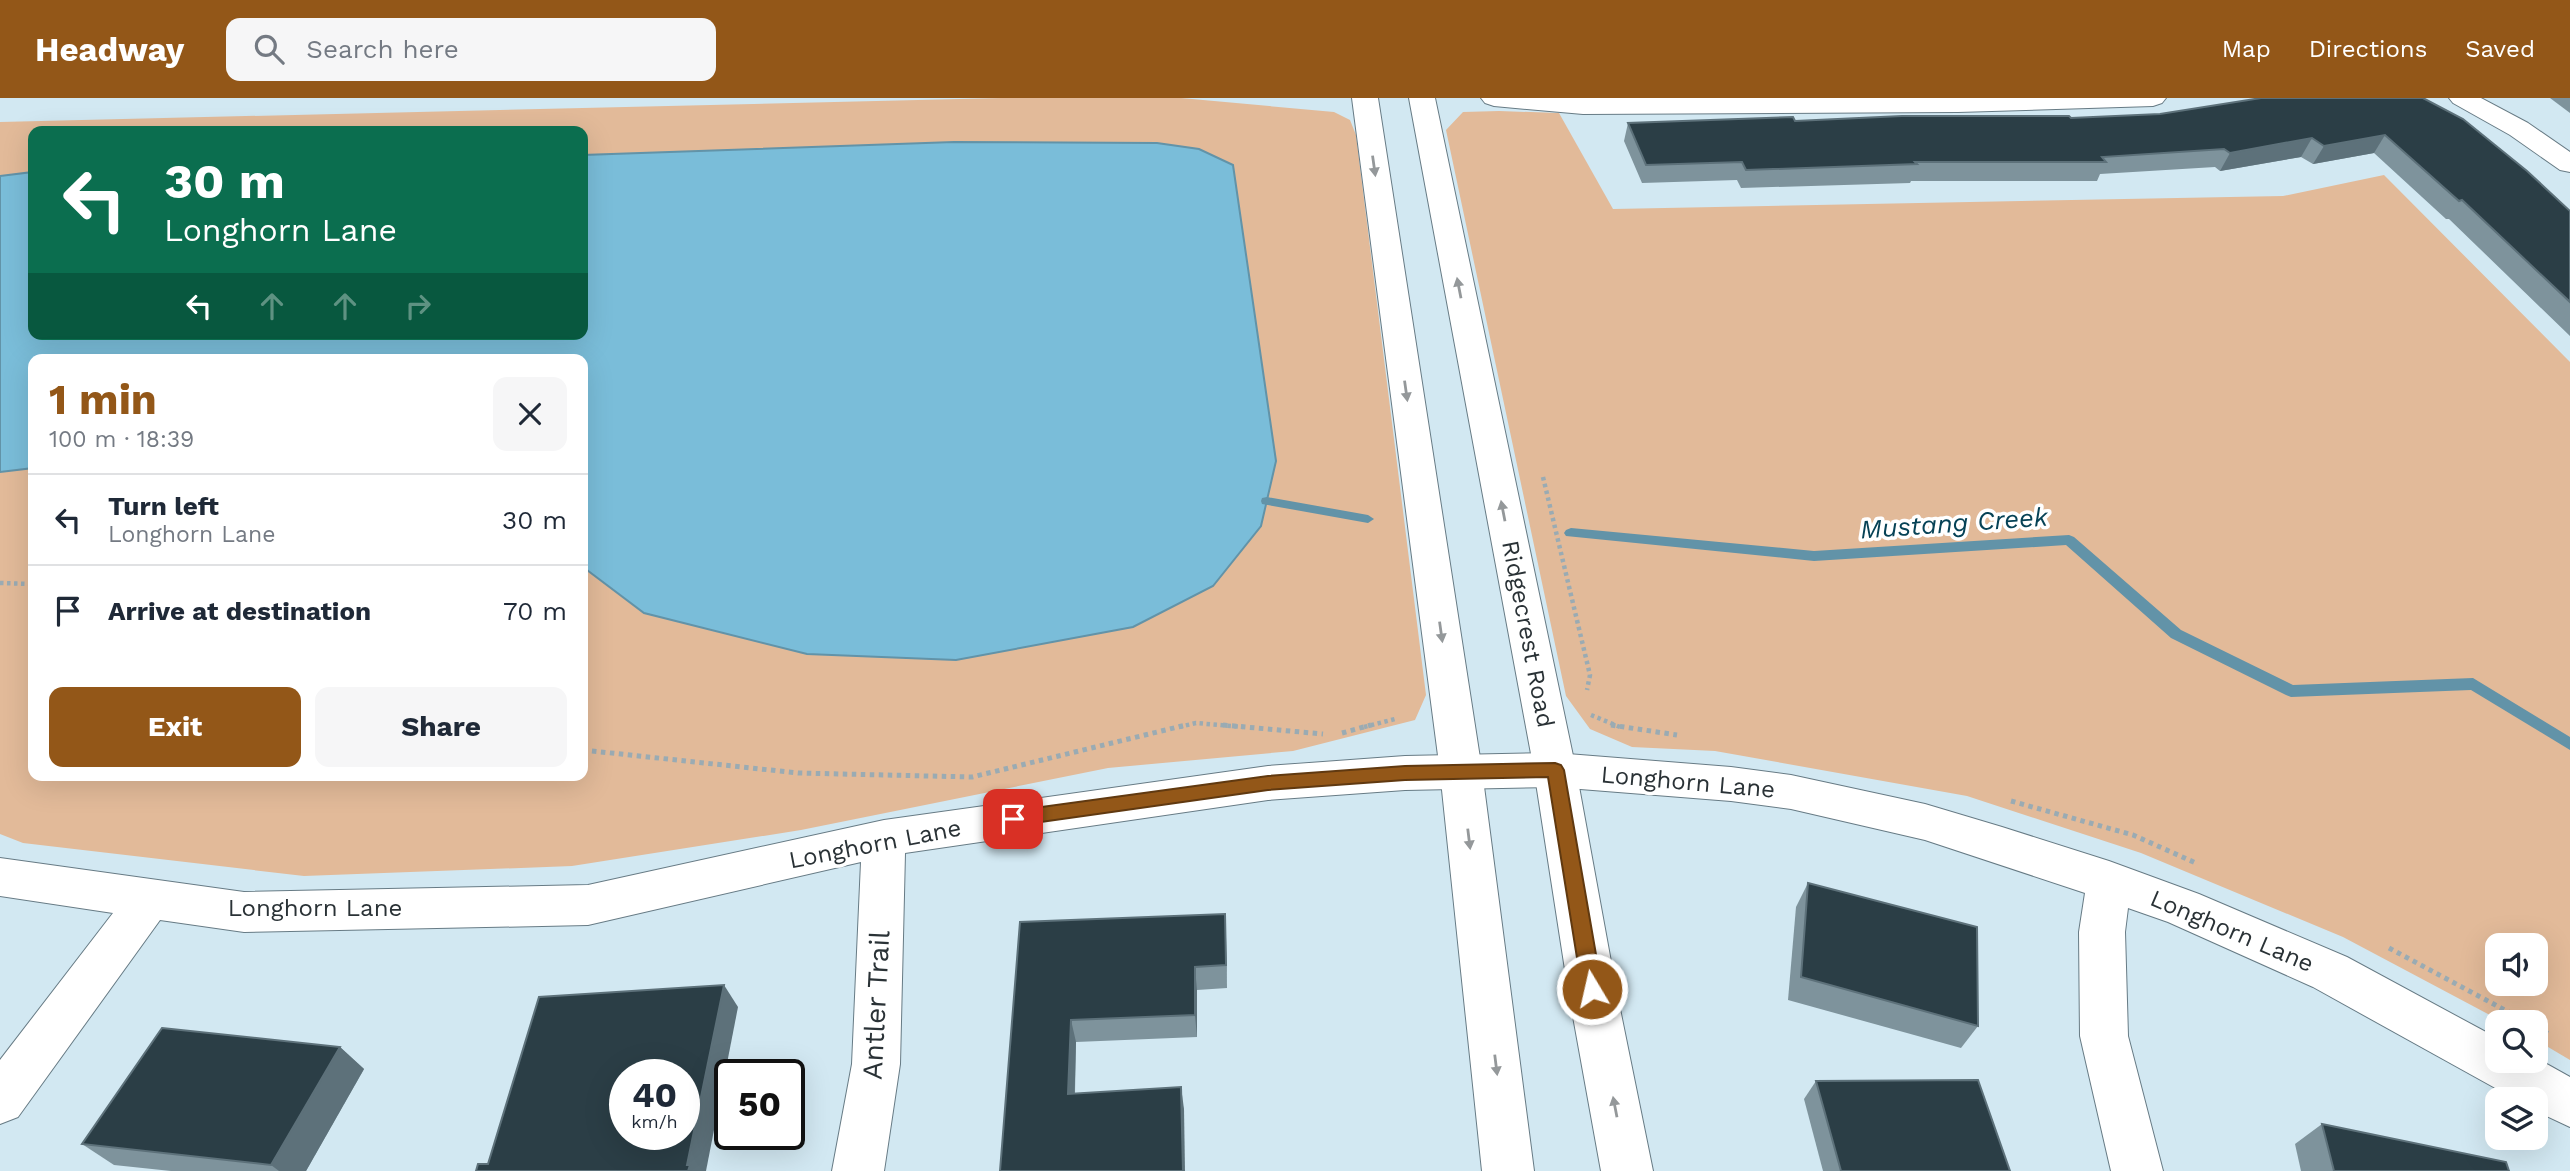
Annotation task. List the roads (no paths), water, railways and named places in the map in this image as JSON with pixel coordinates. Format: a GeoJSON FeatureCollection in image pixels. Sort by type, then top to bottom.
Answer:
{"type":"FeatureCollection","features":[{"type":"Feature","properties":{"kind":"street"},"geometry":{"type":"LineString","coordinates":[[1364,98],[1461,771],[1508,1171]]}},
{"type":"Feature","properties":{"kind":"street","name":"Ridgecrest Road"},"geometry":{"type":"LineString","coordinates":[[1422,98],[1555,770],[1592,989],[1627,1171]]}},
{"type":"Feature","properties":{"kind":"street"},"geometry":{"type":"LineString","coordinates":[[1493,98],[1583,106],[1971,104],[2153,98]]}},
{"type":"Feature","properties":{"kind":"street"},"geometry":{"type":"LineString","coordinates":[[2462,98],[2519,129],[2570,164]]}},
{"type":"Feature","properties":{"kind":"street","name":"Longhorn Lane"},"geometry":{"type":"LineString","coordinates":[[0,877],[244,912],[588,905],[884,838],[1268,783],[1461,771],[1555,770],[1731,784],[1814,797],[1924,822],[2109,880],[2183,908],[2330,972],[2570,1103]]}},
{"type":"Feature","properties":{"kind":"street","name":"Antler Trail"},"geometry":{"type":"LineString","coordinates":[[858,1171],[876,1064],[884,838]]}},
{"type":"Feature","properties":{"kind":"street"},"geometry":{"type":"LineString","coordinates":[[2109,880],[2102,932],[2104,1036],[2137,1171]]}},
{"type":"Feature","properties":{"kind":"street"},"geometry":{"type":"LineString","coordinates":[[0,1100],[150,898]]}},
{"type":"Feature","properties":{"kind":"water"},"geometry":{"type":"Polygon","coordinates":[[[954,142],[1157,143],[1199,149],[1233,165],[1276,461],[1261,526],[1213,586],[1133,627],[956,660],[807,654],[644,613],[588,571],[588,354],[28,354],[28,469],[0,472],[0,176],[28,173],[28,340],[588,340],[588,155],[954,142]]]}},
{"type":"Feature","properties":{"kind":"waterway","name":"Mustang Creek"},"geometry":{"type":"LineString","coordinates":[[1267,501],[1368,519]]}},
{"type":"Feature","properties":{"kind":"waterway","name":"Mustang Creek"},"geometry":{"type":"LineString","coordinates":[[1571,533],[1814,556],[2069,540],[2176,634],[2291,691],[2473,684],[2570,744]]}}]}
